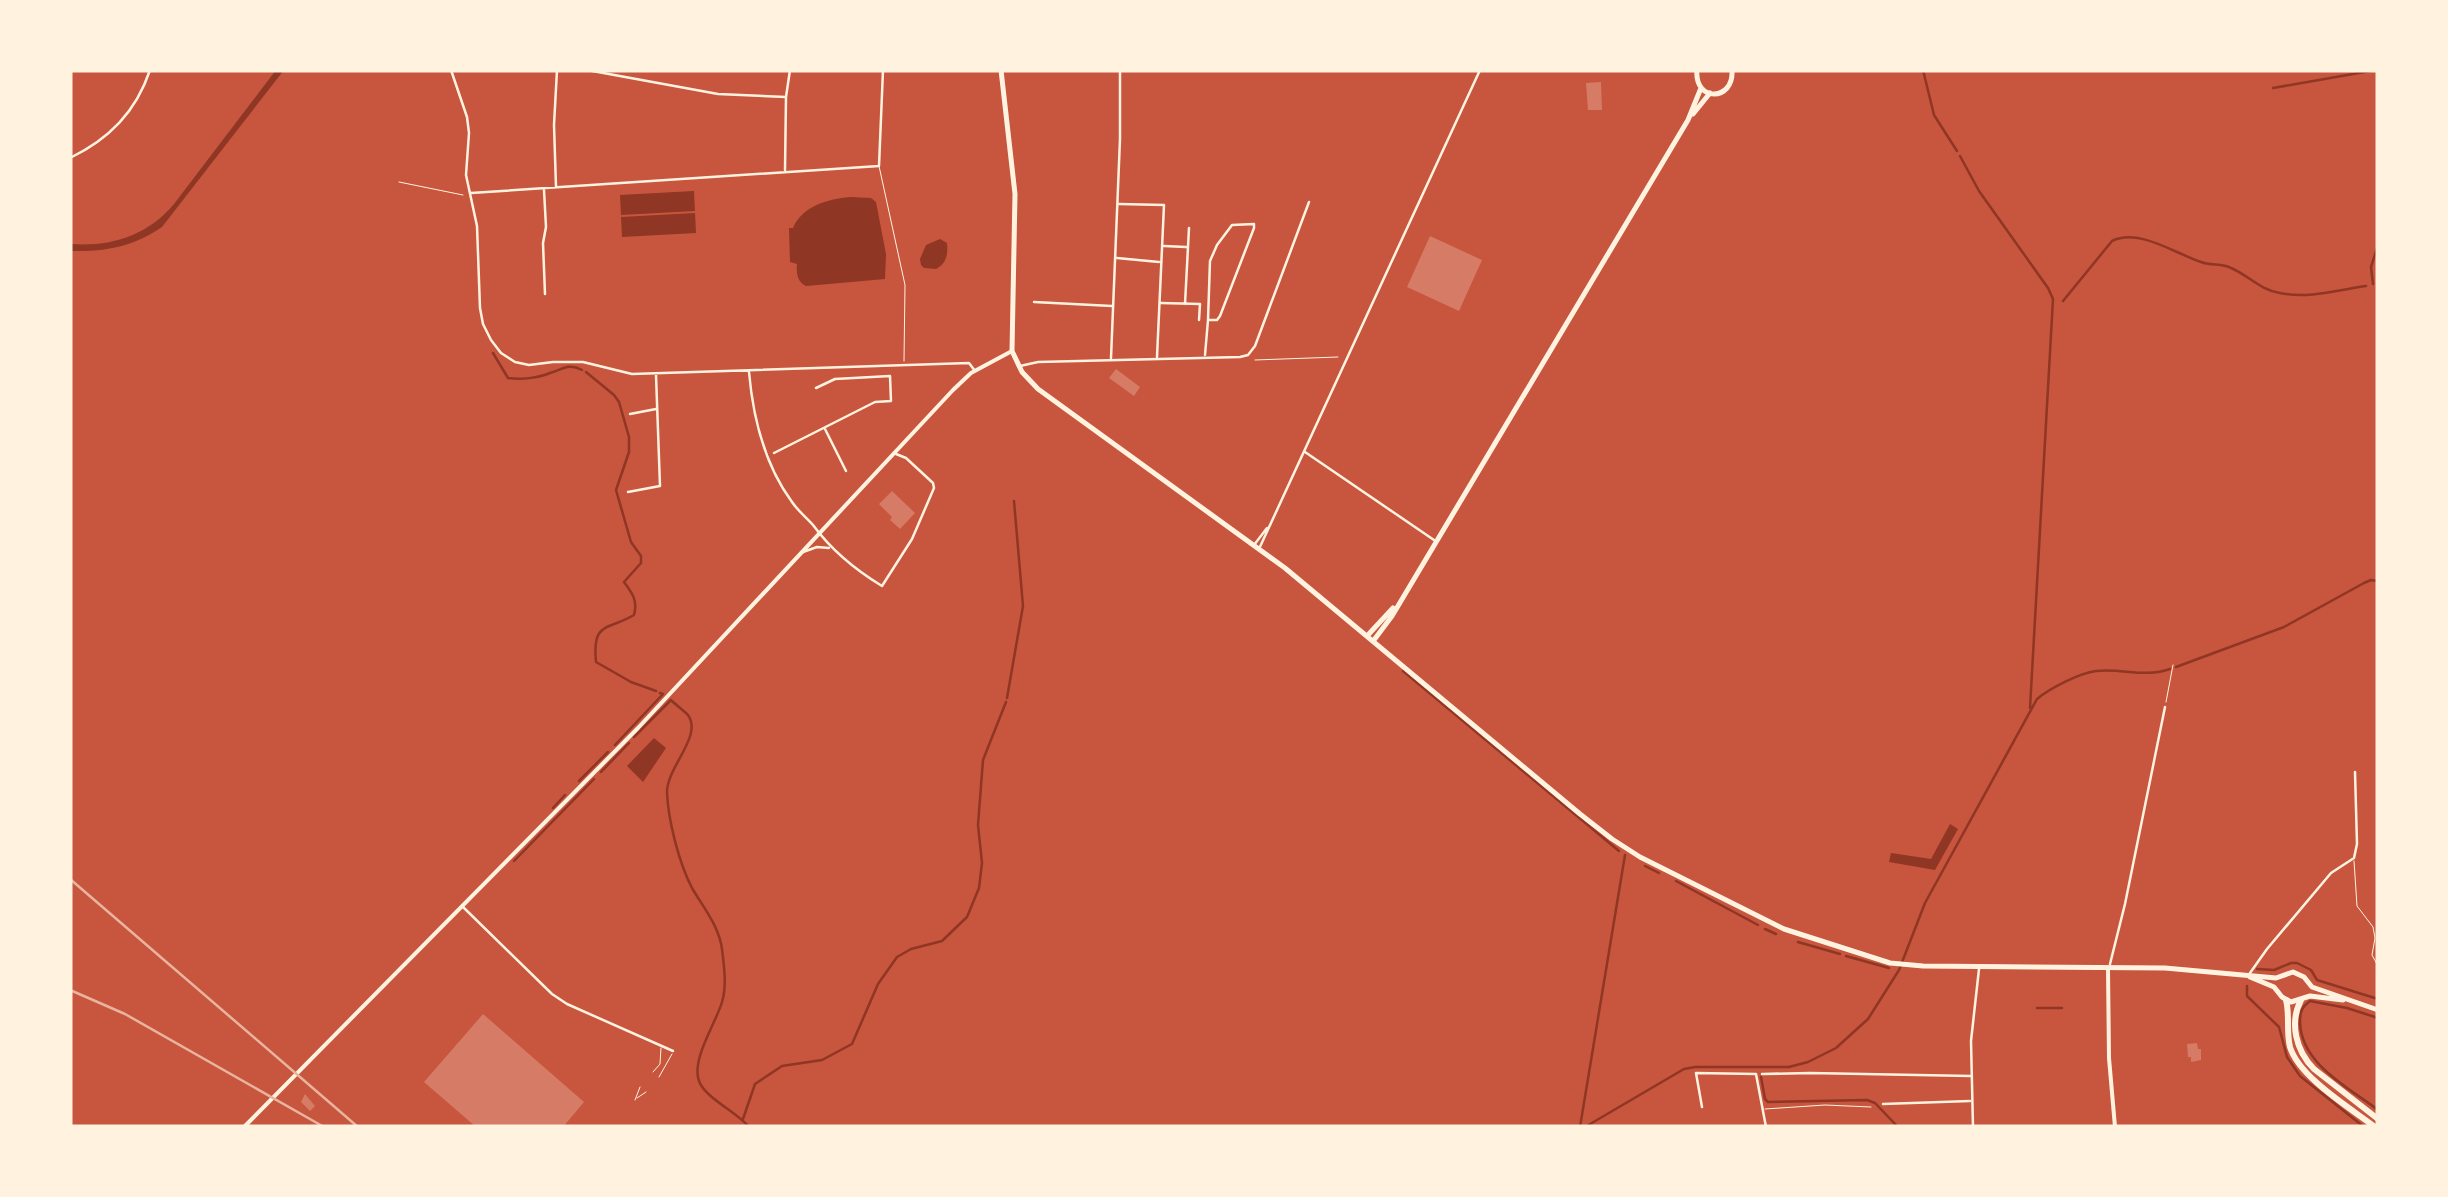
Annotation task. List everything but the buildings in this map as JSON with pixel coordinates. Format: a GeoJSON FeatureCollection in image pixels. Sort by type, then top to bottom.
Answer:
{"type":"FeatureCollection","features":[{"type":"Feature","properties":{"kind":"highway"},"geometry":{"type":"LineString","coordinates":[[2303,999],[2297,1008],[2296,1031],[2305,1059],[2378,1120]]}},
{"type":"Feature","properties":{"kind":"highway"},"geometry":{"type":"LineString","coordinates":[[2286,1000],[2289,1040],[2296,1060],[2374,1127]]}},
{"type":"Feature","properties":{"kind":"main road"},"geometry":{"type":"LineString","coordinates":[[1002,70],[1016,194],[1012,351],[1017,364],[1038,389],[1313,590],[1612,839],[1674,875],[1790,932],[1899,964],[2203,970],[2250,977],[2293,972],[2312,987],[2378,1010]]}},
{"type":"Feature","properties":{"kind":"main road"},"geometry":{"type":"LineString","coordinates":[[1696,71],[1702,88],[1720,93],[1728,87],[1732,70]]}},
{"type":"Feature","properties":{"kind":"main road"},"geometry":{"type":"LineString","coordinates":[[1370,638],[1396,606],[1436,541],[1688,120],[1702,88]]}},
{"type":"Feature","properties":{"kind":"main road"},"geometry":{"type":"LineString","coordinates":[[1688,120],[1710,93]]}},
{"type":"Feature","properties":{"kind":"main road"},"geometry":{"type":"LineString","coordinates":[[2278,992],[2282,976]]}},
{"type":"Feature","properties":{"kind":"main road"},"geometry":{"type":"LineString","coordinates":[[2250,977],[2274,987],[2291,1002],[2346,1000]]}},
{"type":"Feature","properties":{"kind":"main road"},"geometry":{"type":"LineString","coordinates":[[2303,999],[2308,983]]}},
{"type":"Feature","properties":{"kind":"street"},"geometry":{"type":"LineString","coordinates":[[70,158],[92,148],[117,126],[134,105],[150,70]]}},
{"type":"Feature","properties":{"kind":"street"},"geometry":{"type":"LineString","coordinates":[[450,70],[469,132],[466,166],[477,226],[481,319],[491,340],[514,362],[583,362],[628,374],[970,363],[975,371]]}},
{"type":"Feature","properties":{"kind":"street"},"geometry":{"type":"LineString","coordinates":[[556,187],[557,70]]}},
{"type":"Feature","properties":{"kind":"street"},"geometry":{"type":"LineString","coordinates":[[587,70],[718,94],[786,96]]}},
{"type":"Feature","properties":{"kind":"street"},"geometry":{"type":"LineString","coordinates":[[785,172],[790,70]]}},
{"type":"Feature","properties":{"kind":"street"},"geometry":{"type":"LineString","coordinates":[[470,194],[879,166],[883,70]]}},
{"type":"Feature","properties":{"kind":"street"},"geometry":{"type":"LineString","coordinates":[[1110,359],[1120,70]]}},
{"type":"Feature","properties":{"kind":"street"},"geometry":{"type":"LineString","coordinates":[[1257,547],[1267,535],[1480,70]]}},
{"type":"Feature","properties":{"kind":"street"},"geometry":{"type":"LineString","coordinates":[[544,188],[545,294]]}},
{"type":"Feature","properties":{"kind":"street"},"geometry":{"type":"LineString","coordinates":[[1017,364],[1248,355],[1309,202]]}},
{"type":"Feature","properties":{"kind":"street"},"geometry":{"type":"LineString","coordinates":[[1118,204],[1164,205],[1157,358]]}},
{"type":"Feature","properties":{"kind":"street"},"geometry":{"type":"LineString","coordinates":[[1205,357],[1210,261],[1216,245],[1232,225],[1254,224],[1220,316],[1218,320],[1208,320]]}},
{"type":"Feature","properties":{"kind":"street"},"geometry":{"type":"LineString","coordinates":[[1185,304],[1189,228]]}},
{"type":"Feature","properties":{"kind":"street"},"geometry":{"type":"LineString","coordinates":[[1162,246],[1187,247]]}},
{"type":"Feature","properties":{"kind":"street"},"geometry":{"type":"LineString","coordinates":[[1115,258],[1162,262]]}},
{"type":"Feature","properties":{"kind":"street"},"geometry":{"type":"LineString","coordinates":[[1034,302],[1114,306]]}},
{"type":"Feature","properties":{"kind":"street"},"geometry":{"type":"LineString","coordinates":[[1160,303],[1200,304],[1199,320]]}},
{"type":"Feature","properties":{"kind":"street"},"geometry":{"type":"LineString","coordinates":[[244,1127],[617,749],[953,390],[975,371],[1012,351]]}},
{"type":"Feature","properties":{"kind":"street"},"geometry":{"type":"LineString","coordinates":[[749,370],[754,414],[767,456],[788,497],[831,548],[882,586],[912,539],[934,488],[906,458],[892,454]]}},
{"type":"Feature","properties":{"kind":"street"},"geometry":{"type":"LineString","coordinates":[[630,492],[660,486],[656,374]]}},
{"type":"Feature","properties":{"kind":"street"},"geometry":{"type":"LineString","coordinates":[[774,453],[875,402],[890,401],[890,376],[835,379],[816,388]]}},
{"type":"Feature","properties":{"kind":"street"},"geometry":{"type":"LineString","coordinates":[[630,414],[657,408]]}},
{"type":"Feature","properties":{"kind":"street"},"geometry":{"type":"LineString","coordinates":[[824,428],[845,468],[836,470]]}},
{"type":"Feature","properties":{"kind":"street"},"geometry":{"type":"LineString","coordinates":[[902,444],[906,458]]}},
{"type":"Feature","properties":{"kind":"street"},"geometry":{"type":"LineString","coordinates":[[1304,451],[1436,541]]}},
{"type":"Feature","properties":{"kind":"street"},"geometry":{"type":"LineString","coordinates":[[830,460],[838,456]]}},
{"type":"Feature","properties":{"kind":"street"},"geometry":{"type":"LineString","coordinates":[[800,554],[817,547],[831,548]]}},
{"type":"Feature","properties":{"kind":"street"},"geometry":{"type":"LineString","coordinates":[[2115,1127],[2108,968],[2165,706]]}},
{"type":"Feature","properties":{"kind":"street"},"geometry":{"type":"LineString","coordinates":[[2250,977],[2254,965],[2331,872],[2354,858],[2355,772]]}},
{"type":"Feature","properties":{"kind":"street"},"geometry":{"type":"LineString","coordinates":[[461,905],[566,1004],[673,1052]]}},
{"type":"Feature","properties":{"kind":"street"},"geometry":{"type":"LineString","coordinates":[[1973,1127],[1971,1041],[1979,966]]}},
{"type":"Feature","properties":{"kind":"street"},"geometry":{"type":"LineString","coordinates":[[1702,1107],[1696,1073],[1756,1074],[1766,1127]]}},
{"type":"Feature","properties":{"kind":"street"},"geometry":{"type":"LineString","coordinates":[[1762,1074],[1971,1076]]}},
{"type":"Feature","properties":{"kind":"street"},"geometry":{"type":"LineString","coordinates":[[1883,1104],[1972,1101]]}},
{"type":"Feature","properties":{"kind":"lane"},"geometry":{"type":"LineString","coordinates":[[879,166],[906,285],[904,364]]}},
{"type":"Feature","properties":{"kind":"lane"},"geometry":{"type":"LineString","coordinates":[[463,194],[470,194]]}},
{"type":"Feature","properties":{"kind":"lane"},"geometry":{"type":"LineString","coordinates":[[2354,858],[2357,906],[2374,928],[2372,956],[2378,966]]}},
{"type":"Feature","properties":{"kind":"lane"},"geometry":{"type":"LineString","coordinates":[[653,1072],[662,1058],[660,1045]]}},
{"type":"Feature","properties":{"kind":"lane"},"geometry":{"type":"LineString","coordinates":[[659,1077],[673,1052]]}},
{"type":"Feature","properties":{"kind":"lane"},"geometry":{"type":"LineString","coordinates":[[640,1086],[634,1100],[646,1092]]}},
{"type":"Feature","properties":{"kind":"lane"},"geometry":{"type":"LineString","coordinates":[[1762,1109],[1872,1107]]}},
{"type":"Feature","properties":{"kind":"path"},"geometry":{"type":"LineString","coordinates":[[399,182],[463,194]]}},
{"type":"Feature","properties":{"kind":"path"},"geometry":{"type":"LineString","coordinates":[[1248,355],[1253,360],[1333,355],[1341,358]]}},
{"type":"Feature","properties":{"kind":"path"},"geometry":{"type":"LineString","coordinates":[[2165,706],[2173,666]]}},
{"type":"Feature","properties":{"kind":"shaded area"},"geometry":{"type":"Polygon","coordinates":[[[276,70],[284,70],[162,227],[118,247],[70,251],[70,244],[100,244],[140,232],[163,215],[276,70]]]}},
{"type":"Feature","properties":{"kind":"shaded area"},"geometry":{"type":"Polygon","coordinates":[[[694,191],[695,211],[621,215],[620,195],[694,191]]]}},
{"type":"Feature","properties":{"kind":"shaded area"},"geometry":{"type":"Polygon","coordinates":[[[850,197],[876,202],[886,254],[885,279],[806,286],[798,276],[797,264],[790,262],[789,228],[817,205],[850,197]]]}},
{"type":"Feature","properties":{"kind":"shaded area"},"geometry":{"type":"Polygon","coordinates":[[[695,213],[696,233],[622,237],[621,217],[695,213]]]}},
{"type":"Feature","properties":{"kind":"shaded area"},"geometry":{"type":"Polygon","coordinates":[[[940,239],[947,243],[945,261],[936,269],[924,268],[920,259],[926,245],[940,239]]]}},
{"type":"Feature","properties":{"kind":"shaded area"},"geometry":{"type":"Polygon","coordinates":[[[654,738],[666,748],[643,782],[627,766],[654,738]]]}},
{"type":"Feature","properties":{"kind":"shaded area"},"geometry":{"type":"Polygon","coordinates":[[[1950,824],[1958,829],[1935,870],[1889,862],[1891,853],[1931,859],[1950,824]]]}},
{"type":"Feature","properties":{"kind":"waterway"},"geometry":{"type":"LineString","coordinates":[[1923,70],[1934,115],[1957,151]]}},
{"type":"Feature","properties":{"kind":"waterway"},"geometry":{"type":"LineString","coordinates":[[2273,88],[2376,70]]}},
{"type":"Feature","properties":{"kind":"waterway"},"geometry":{"type":"LineString","coordinates":[[1960,156],[1979,191],[2053,299],[2030,708]]}},
{"type":"Feature","properties":{"kind":"waterway"},"geometry":{"type":"LineString","coordinates":[[2063,301],[2112,241],[2122,238],[2145,240],[2201,262],[2228,266],[2280,293],[2312,294],[2366,286]]}},
{"type":"Feature","properties":{"kind":"waterway"},"geometry":{"type":"LineString","coordinates":[[2373,284],[2371,267],[2378,245]]}},
{"type":"Feature","properties":{"kind":"waterway"},"geometry":{"type":"LineString","coordinates":[[493,353],[508,378],[535,377],[570,367],[582,370]]}},
{"type":"Feature","properties":{"kind":"waterway"},"geometry":{"type":"LineString","coordinates":[[586,372],[619,402],[629,452],[616,490],[631,542],[641,556],[641,563],[624,582],[635,601],[634,615],[599,633],[596,662],[656,691]]}},
{"type":"Feature","properties":{"kind":"waterway"},"geometry":{"type":"LineString","coordinates":[[1007,698],[1023,606],[1014,501]]}},
{"type":"Feature","properties":{"kind":"waterway"},"geometry":{"type":"LineString","coordinates":[[2176,667],[2284,627],[2364,583],[2378,581]]}},
{"type":"Feature","properties":{"kind":"waterway"},"geometry":{"type":"LineString","coordinates":[[1585,1127],[1684,1069],[1789,1067],[1836,1048],[1868,1019],[1899,970],[1925,903],[2037,699],[2089,672],[2152,673],[2170,669]]}},
{"type":"Feature","properties":{"kind":"waterway"},"geometry":{"type":"LineString","coordinates":[[1403,671],[1619,851]]}},
{"type":"Feature","properties":{"kind":"waterway"},"geometry":{"type":"LineString","coordinates":[[615,745],[663,694],[660,693]]}},
{"type":"Feature","properties":{"kind":"waterway"},"geometry":{"type":"LineString","coordinates":[[634,737],[671,700],[691,723],[688,742],[669,782],[668,803],[683,866],[720,941],[725,976],[722,1002],[697,1072],[702,1087],[749,1127]]}},
{"type":"Feature","properties":{"kind":"waterway"},"geometry":{"type":"LineString","coordinates":[[743,1119],[755,1084],[782,1066],[822,1060],[852,1044],[878,984],[897,957],[942,941],[967,917],[979,888],[982,863],[978,825],[983,760],[1006,702]]}},
{"type":"Feature","properties":{"kind":"waterway"},"geometry":{"type":"LineString","coordinates":[[601,772],[629,743]]}},
{"type":"Feature","properties":{"kind":"waterway"},"geometry":{"type":"LineString","coordinates":[[579,781],[608,752]]}},
{"type":"Feature","properties":{"kind":"waterway"},"geometry":{"type":"LineString","coordinates":[[514,861],[594,779]]}},
{"type":"Feature","properties":{"kind":"waterway"},"geometry":{"type":"LineString","coordinates":[[553,808],[565,795]]}},
{"type":"Feature","properties":{"kind":"waterway"},"geometry":{"type":"LineString","coordinates":[[1580,1127],[1625,855]]}},
{"type":"Feature","properties":{"kind":"waterway"},"geometry":{"type":"LineString","coordinates":[[1645,866],[1659,873]]}},
{"type":"Feature","properties":{"kind":"waterway"},"geometry":{"type":"LineString","coordinates":[[1676,881],[1758,925]]}},
{"type":"Feature","properties":{"kind":"waterway"},"geometry":{"type":"LineString","coordinates":[[1765,929],[1776,934]]}},
{"type":"Feature","properties":{"kind":"waterway"},"geometry":{"type":"LineString","coordinates":[[1798,942],[1840,954]]}},
{"type":"Feature","properties":{"kind":"waterway"},"geometry":{"type":"LineString","coordinates":[[1846,956],[1889,968]]}},
{"type":"Feature","properties":{"kind":"waterway"},"geometry":{"type":"LineString","coordinates":[[2257,969],[2274,970],[2297,963],[2311,970],[2317,980],[2378,999]]}},
{"type":"Feature","properties":{"kind":"waterway"},"geometry":{"type":"LineString","coordinates":[[2247,986],[2247,996],[2279,1027],[2287,1057],[2300,1076],[2364,1127]]}},
{"type":"Feature","properties":{"kind":"waterway"},"geometry":{"type":"LineString","coordinates":[[2378,1018],[2310,1001],[2302,1010],[2300,1022],[2302,1037],[2317,1062],[2378,1110]]}},
{"type":"Feature","properties":{"kind":"waterway"},"geometry":{"type":"LineString","coordinates":[[2037,1008],[2062,1008]]}},
{"type":"Feature","properties":{"kind":"waterway"},"geometry":{"type":"LineString","coordinates":[[1761,1077],[1768,1102],[1867,1100],[1898,1127]]}},
{"type":"Feature","properties":{"kind":"railway"},"geometry":{"type":"LineString","coordinates":[[70,879],[358,1127]]}},
{"type":"Feature","properties":{"kind":"railway"},"geometry":{"type":"LineString","coordinates":[[70,990],[125,1014],[324,1127]]}}]}
